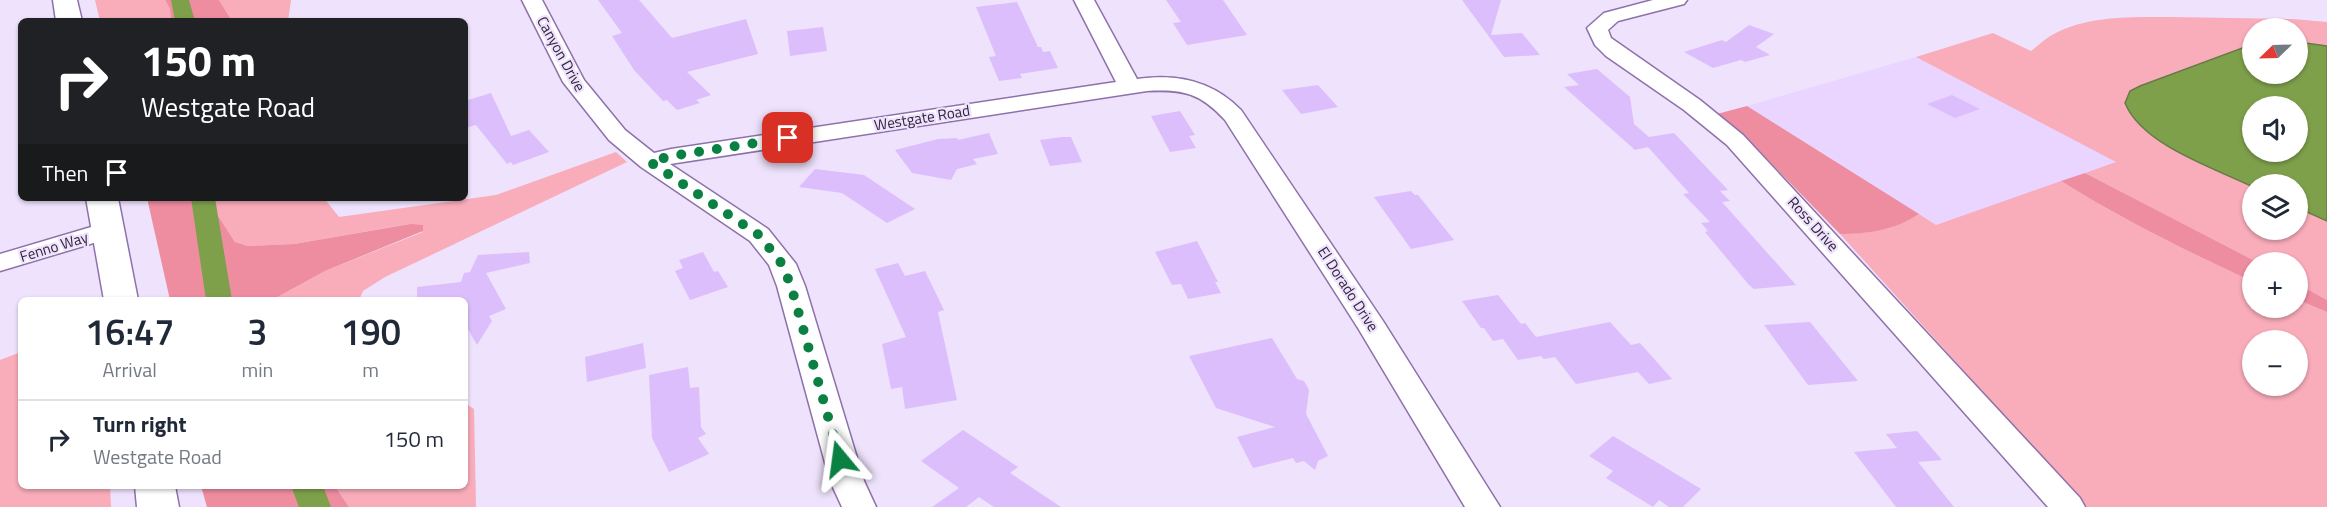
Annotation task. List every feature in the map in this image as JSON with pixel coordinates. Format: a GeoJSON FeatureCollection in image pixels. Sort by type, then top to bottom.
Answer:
{"type":"FeatureCollection","features":[{"type":"Feature","properties":{"kind":"main road"},"geometry":{"type":"LineString","coordinates":[[65,0],[68,18]]}},
{"type":"Feature","properties":{"kind":"main road"},"geometry":{"type":"LineString","coordinates":[[103,201],[120,297]]}},
{"type":"Feature","properties":{"kind":"main road"},"geometry":{"type":"LineString","coordinates":[[155,489],[158,507]]}},
{"type":"Feature","properties":{"kind":"street","name":"Canyon Drive"},"geometry":{"type":"LineString","coordinates":[[532,0],[564,66],[586,99],[617,135],[650,162],[744,223],[759,235],[782,264],[800,317],[847,482],[859,507]]}},
{"type":"Feature","properties":{"kind":"street"},"geometry":{"type":"LineString","coordinates":[[1084,0],[1130,87]]}},
{"type":"Feature","properties":{"kind":"street","name":"Ross Drive"},"geometry":{"type":"LineString","coordinates":[[1677,0],[1611,17],[1597,28],[1597,34],[1614,51],[1692,105],[1736,140],[2068,507]]}},
{"type":"Feature","properties":{"kind":"street","name":"Westgate Road"},"geometry":{"type":"LineString","coordinates":[[650,162],[671,156],[1130,87],[1162,83],[1195,87]]}},
{"type":"Feature","properties":{"kind":"street","name":"El Dorado Drive"},"geometry":{"type":"LineString","coordinates":[[1195,87],[1216,98],[1239,122],[1373,328],[1483,507]]}},
{"type":"Feature","properties":{"kind":"street","name":"Fenno Way"},"geometry":{"type":"LineString","coordinates":[[0,263],[108,230]]}},
{"type":"Feature","properties":{"kind":"shaded area"},"geometry":{"type":"Polygon","coordinates":[[[95,0],[165,0],[170,9],[171,18],[99,18],[95,0]]]}},
{"type":"Feature","properties":{"kind":"shaded area"},"geometry":{"type":"Polygon","coordinates":[[[165,0],[219,0],[230,18],[171,18],[170,9],[165,0]]]}},
{"type":"Feature","properties":{"kind":"shaded area"},"geometry":{"type":"Polygon","coordinates":[[[219,0],[291,0],[288,18],[230,18],[219,0]]]}},
{"type":"Feature","properties":{"kind":"shaded area"},"geometry":{"type":"Polygon","coordinates":[[[2112,18],[2242,18],[2242,48],[2130,91],[2144,130],[2173,148],[2242,182],[2242,240],[2308,240],[2308,212],[2327,221],[2327,300],[2308,290],[2308,252],[2242,252],[2242,254],[2085,173],[2116,162],[1916,57],[1993,33],[2031,51],[2054,34],[2082,23],[2112,18]]]}},
{"type":"Feature","properties":{"kind":"shaded area"},"geometry":{"type":"Polygon","coordinates":[[[2308,20],[2327,22],[2327,46],[2308,43],[2308,20]]]}},
{"type":"Feature","properties":{"kind":"shaded area"},"geometry":{"type":"Polygon","coordinates":[[[2308,43],[2327,46],[2327,221],[2308,212],[2308,174],[2242,174],[2242,182],[2181,154],[2163,143],[2134,118],[2125,103],[2130,91],[2242,48],[2242,84],[2308,84],[2308,43]]]}},
{"type":"Feature","properties":{"kind":"shaded area"},"geometry":{"type":"Polygon","coordinates":[[[1916,57],[2117,162],[1936,225],[1747,106],[1916,57]]]}},
{"type":"Feature","properties":{"kind":"shaded area"},"geometry":{"type":"Polygon","coordinates":[[[1747,106],[1919,214],[1901,224],[1881,230],[1840,234],[1752,144],[1717,114],[1747,106]]]}},
{"type":"Feature","properties":{"kind":"shaded area"},"geometry":{"type":"Polygon","coordinates":[[[616,152],[627,162],[385,277],[363,291],[360,297],[277,297],[325,271],[423,232],[409,224],[294,244],[248,246],[235,242],[213,208],[212,201],[326,201],[339,217],[453,201],[468,201],[468,199],[496,195],[616,152]]]}},
{"type":"Feature","properties":{"kind":"shaded area"},"geometry":{"type":"Polygon","coordinates":[[[2085,173],[2242,254],[2242,277],[2108,209],[2061,181],[2085,173]]]}},
{"type":"Feature","properties":{"kind":"shaded area"},"geometry":{"type":"Polygon","coordinates":[[[2061,181],[2108,209],[2242,277],[2242,318],[2308,318],[2308,304],[2327,312],[2327,507],[2087,507],[1840,234],[1891,227],[1919,214],[1936,225],[2061,181]]]}},
{"type":"Feature","properties":{"kind":"shaded area"},"geometry":{"type":"Polygon","coordinates":[[[148,201],[212,201],[213,208],[235,242],[248,246],[294,244],[410,224],[423,225],[423,231],[325,271],[277,297],[169,297],[148,201]]]}},
{"type":"Feature","properties":{"kind":"shaded area"},"geometry":{"type":"Polygon","coordinates":[[[2308,290],[2327,300],[2327,312],[2308,304],[2308,290]]]}},
{"type":"Feature","properties":{"kind":"shaded area"},"geometry":{"type":"Polygon","coordinates":[[[18,353],[18,489],[110,489],[111,507],[0,507],[0,360],[18,353]]]}},
{"type":"Feature","properties":{"kind":"shaded area"},"geometry":{"type":"Polygon","coordinates":[[[468,405],[474,409],[476,507],[349,507],[337,489],[468,489],[468,405]]]}},
{"type":"Feature","properties":{"kind":"shaded area"},"geometry":{"type":"Polygon","coordinates":[[[202,489],[337,489],[349,507],[207,507],[202,489]]]}},
{"type":"Feature","properties":{"kind":"building"},"geometry":{"type":"Polygon","coordinates":[[[598,0],[639,0],[672,38],[746,19],[758,54],[687,72],[711,95],[696,100],[700,103],[677,110],[667,100],[663,101],[634,70],[612,36],[622,33],[598,0]]]}},
{"type":"Feature","properties":{"kind":"building"},"geometry":{"type":"Polygon","coordinates":[[[1166,0],[1223,0],[1247,35],[1187,45],[1173,23],[1181,22],[1166,0]]]}},
{"type":"Feature","properties":{"kind":"building"},"geometry":{"type":"Polygon","coordinates":[[[1462,0],[1501,0],[1491,35],[1522,33],[1540,55],[1504,57],[1462,0]]]}},
{"type":"Feature","properties":{"kind":"building"},"geometry":{"type":"Polygon","coordinates":[[[1017,2],[1038,47],[1041,47],[1043,52],[1050,51],[1058,68],[1020,74],[1022,78],[999,81],[989,57],[996,56],[976,7],[1017,2]]]}},
{"type":"Feature","properties":{"kind":"building"},"geometry":{"type":"Polygon","coordinates":[[[1749,25],[1774,34],[1756,47],[1770,55],[1713,68],[1684,52],[1722,40],[1726,42],[1749,25]]]}},
{"type":"Feature","properties":{"kind":"building"},"geometry":{"type":"Polygon","coordinates":[[[823,27],[827,51],[790,56],[787,31],[823,27]]]}},
{"type":"Feature","properties":{"kind":"building"},"geometry":{"type":"Polygon","coordinates":[[[1597,69],[1630,97],[1634,124],[1649,137],[1674,133],[1728,190],[1720,191],[1730,201],[1722,202],[1796,285],[1754,289],[1749,285],[1705,232],[1708,231],[1701,223],[1710,222],[1683,194],[1689,193],[1648,147],[1635,150],[1564,87],[1579,85],[1567,74],[1597,69]]]}},
{"type":"Feature","properties":{"kind":"building"},"geometry":{"type":"Polygon","coordinates":[[[1318,85],[1338,107],[1301,114],[1282,90],[1318,85]]]}},
{"type":"Feature","properties":{"kind":"building"},"geometry":{"type":"Polygon","coordinates":[[[491,93],[511,136],[529,130],[549,152],[513,165],[511,162],[507,164],[476,125],[468,127],[468,100],[491,93]]]}},
{"type":"Feature","properties":{"kind":"building"},"geometry":{"type":"Polygon","coordinates":[[[1952,95],[1980,109],[1955,118],[1927,104],[1952,95]]]}},
{"type":"Feature","properties":{"kind":"building"},"geometry":{"type":"Polygon","coordinates":[[[1180,111],[1195,135],[1189,136],[1196,148],[1170,152],[1151,116],[1180,111]]]}},
{"type":"Feature","properties":{"kind":"building"},"geometry":{"type":"Polygon","coordinates":[[[989,133],[998,154],[973,159],[977,164],[957,169],[951,180],[912,173],[895,150],[938,139],[957,138],[958,140],[989,133]]]}},
{"type":"Feature","properties":{"kind":"building"},"geometry":{"type":"Polygon","coordinates":[[[1071,137],[1082,162],[1050,166],[1040,140],[1071,137]]]}},
{"type":"Feature","properties":{"kind":"building"},"geometry":{"type":"Polygon","coordinates":[[[815,169],[864,175],[915,209],[887,223],[842,193],[799,187],[815,169]]]}},
{"type":"Feature","properties":{"kind":"building"},"geometry":{"type":"Polygon","coordinates":[[[1411,191],[1418,195],[1454,240],[1411,249],[1374,197],[1411,191]]]}},
{"type":"Feature","properties":{"kind":"building"},"geometry":{"type":"Polygon","coordinates":[[[1197,241],[1218,282],[1215,282],[1221,293],[1188,299],[1181,284],[1172,285],[1155,252],[1197,241]]]}},
{"type":"Feature","properties":{"kind":"building"},"geometry":{"type":"Polygon","coordinates":[[[529,252],[530,263],[486,273],[506,309],[489,316],[492,321],[477,345],[468,329],[468,297],[417,297],[417,287],[461,282],[464,273],[470,272],[478,255],[529,252]]]}},
{"type":"Feature","properties":{"kind":"building"},"geometry":{"type":"Polygon","coordinates":[[[703,252],[714,272],[718,271],[728,287],[690,300],[675,271],[683,268],[679,260],[703,252]]]}},
{"type":"Feature","properties":{"kind":"building"},"geometry":{"type":"Polygon","coordinates":[[[898,263],[905,276],[925,271],[944,310],[938,312],[957,400],[905,409],[902,387],[891,389],[882,344],[906,337],[875,269],[898,263]]]}},
{"type":"Feature","properties":{"kind":"building"},"geometry":{"type":"Polygon","coordinates":[[[1498,295],[1521,324],[1525,323],[1536,337],[1610,322],[1631,345],[1640,343],[1672,379],[1649,384],[1638,372],[1576,384],[1555,357],[1544,359],[1541,356],[1518,360],[1503,339],[1493,341],[1462,301],[1498,295]]]}},
{"type":"Feature","properties":{"kind":"building"},"geometry":{"type":"Polygon","coordinates":[[[1810,322],[1858,381],[1808,385],[1764,325],[1810,322]]]}},
{"type":"Feature","properties":{"kind":"building"},"geometry":{"type":"Polygon","coordinates":[[[1272,338],[1297,379],[1304,381],[1309,390],[1306,414],[1328,456],[1318,461],[1315,470],[1304,461],[1296,463],[1293,458],[1253,468],[1237,437],[1275,427],[1216,408],[1189,356],[1272,338]]]}},
{"type":"Feature","properties":{"kind":"building"},"geometry":{"type":"Polygon","coordinates":[[[643,343],[646,368],[587,382],[585,357],[643,343]]]}},
{"type":"Feature","properties":{"kind":"building"},"geometry":{"type":"Polygon","coordinates":[[[688,367],[690,388],[699,387],[701,427],[706,434],[698,438],[709,454],[669,472],[652,438],[649,375],[688,367]]]}},
{"type":"Feature","properties":{"kind":"building"},"geometry":{"type":"Polygon","coordinates":[[[963,430],[1018,467],[1010,473],[1061,507],[994,507],[979,497],[966,507],[932,507],[959,488],[921,461],[963,430]]]}},
{"type":"Feature","properties":{"kind":"building"},"geometry":{"type":"Polygon","coordinates":[[[1917,431],[1942,460],[1918,462],[1954,507],[1896,507],[1854,452],[1897,448],[1886,434],[1917,431]]]}},
{"type":"Feature","properties":{"kind":"building"},"geometry":{"type":"Polygon","coordinates":[[[1613,436],[1701,489],[1683,507],[1669,507],[1659,500],[1653,507],[1606,478],[1613,471],[1589,456],[1613,436]]]}},
{"type":"Feature","properties":{"kind":"waterway"},"geometry":{"type":"LineString","coordinates":[[180,0],[184,18]]}},
{"type":"Feature","properties":{"kind":"waterway"},"geometry":{"type":"LineString","coordinates":[[203,201],[218,297]]}},
{"type":"Feature","properties":{"kind":"waterway"},"geometry":{"type":"LineString","coordinates":[[308,489],[315,507]]}},
{"type":"Feature","properties":{"kind":"route"},"geometry":{"type":"LineString","coordinates":[[788,138],[671,156],[650,162],[744,223],[759,235],[782,264],[810,349],[840,459]]}}]}
